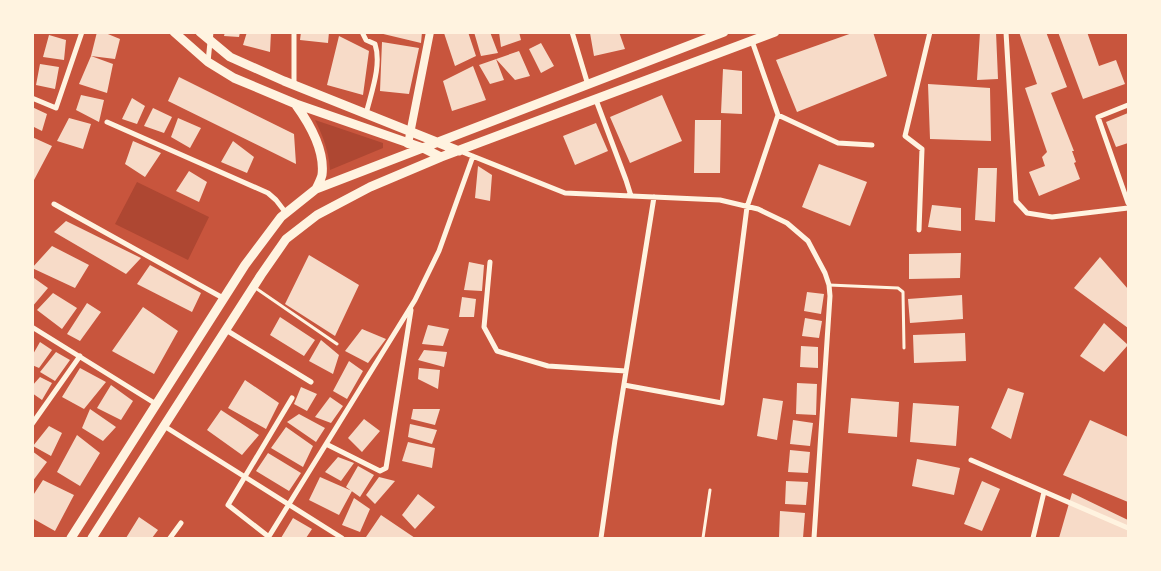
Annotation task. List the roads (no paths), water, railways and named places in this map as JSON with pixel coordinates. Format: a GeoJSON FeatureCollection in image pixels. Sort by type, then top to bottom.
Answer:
{"type":"FeatureCollection","features":[{"type":"Feature","properties":{"kind":"main road"},"geometry":{"type":"LineString","coordinates":[[174,32],[208,62],[234,78],[296,104],[423,148],[441,157]]}},
{"type":"Feature","properties":{"kind":"main road"},"geometry":{"type":"LineString","coordinates":[[200,32],[211,37],[230,57],[294,85],[459,151]]}},
{"type":"Feature","properties":{"kind":"main road"},"geometry":{"type":"LineString","coordinates":[[71,538],[223,298],[245,265],[286,213],[316,190],[724,32]]}},
{"type":"Feature","properties":{"kind":"main road"},"geometry":{"type":"LineString","coordinates":[[92,538],[253,287],[286,239],[316,215],[370,187],[441,157],[775,32]]}},
{"type":"Feature","properties":{"kind":"main road"},"geometry":{"type":"LineString","coordinates":[[296,104],[310,125],[320,154],[322,175],[316,190]]}},
{"type":"Feature","properties":{"kind":"main road"},"geometry":{"type":"LineString","coordinates":[[186,357],[202,367]]}},
{"type":"Feature","properties":{"kind":"street"},"geometry":{"type":"LineString","coordinates":[[32,98],[56,108],[82,32]]}},
{"type":"Feature","properties":{"kind":"street"},"geometry":{"type":"LineString","coordinates":[[294,32],[294,85]]}},
{"type":"Feature","properties":{"kind":"street"},"geometry":{"type":"LineString","coordinates":[[362,32],[366,40],[375,44],[376,56],[366,114]]}},
{"type":"Feature","properties":{"kind":"street"},"geometry":{"type":"LineString","coordinates":[[408,144],[430,32]]}},
{"type":"Feature","properties":{"kind":"street"},"geometry":{"type":"LineString","coordinates":[[572,32],[588,85]]}},
{"type":"Feature","properties":{"kind":"street"},"geometry":{"type":"LineString","coordinates":[[919,230],[922,149],[906,136],[930,32]]}},
{"type":"Feature","properties":{"kind":"street"},"geometry":{"type":"LineString","coordinates":[[1006,32],[1016,201],[1027,213],[1052,217],[1128,208]]}},
{"type":"Feature","properties":{"kind":"street"},"geometry":{"type":"LineString","coordinates":[[208,62],[211,37]]}},
{"type":"Feature","properties":{"kind":"street"},"geometry":{"type":"LineString","coordinates":[[624,385],[722,403],[747,207],[778,115],[752,41]]}},
{"type":"Feature","properties":{"kind":"street"},"geometry":{"type":"LineString","coordinates":[[596,100],[626,180],[630,196]]}},
{"type":"Feature","properties":{"kind":"street"},"geometry":{"type":"LineString","coordinates":[[1128,105],[1098,117],[1128,203]]}},
{"type":"Feature","properties":{"kind":"street"},"geometry":{"type":"LineString","coordinates":[[778,115],[838,143],[872,145]]}},
{"type":"Feature","properties":{"kind":"street"},"geometry":{"type":"LineString","coordinates":[[107,122],[268,193],[286,213]]}},
{"type":"Feature","properties":{"kind":"street"},"geometry":{"type":"LineString","coordinates":[[459,151],[565,193],[720,200],[758,209],[787,223],[808,241],[825,273],[829,285],[814,538]]}},
{"type":"Feature","properties":{"kind":"street"},"geometry":{"type":"LineString","coordinates":[[292,398],[228,505],[268,538],[411,306],[439,251],[473,156]]}},
{"type":"Feature","properties":{"kind":"street"},"geometry":{"type":"LineString","coordinates":[[601,538],[654,197]]}},
{"type":"Feature","properties":{"kind":"street"},"geometry":{"type":"LineString","coordinates":[[54,204],[223,298]]}},
{"type":"Feature","properties":{"kind":"street"},"geometry":{"type":"LineString","coordinates":[[490,262],[484,327],[498,352],[548,366],[626,370]]}},
{"type":"Feature","properties":{"kind":"street"},"geometry":{"type":"LineString","coordinates":[[326,444],[380,471],[386,468],[411,306]]}},
{"type":"Feature","properties":{"kind":"street"},"geometry":{"type":"LineString","coordinates":[[32,327],[156,404]]}},
{"type":"Feature","properties":{"kind":"street"},"geometry":{"type":"LineString","coordinates":[[226,330],[311,382]]}},
{"type":"Feature","properties":{"kind":"street"},"geometry":{"type":"LineString","coordinates":[[32,424],[80,356]]}},
{"type":"Feature","properties":{"kind":"street"},"geometry":{"type":"LineString","coordinates":[[32,411],[38,415]]}},
{"type":"Feature","properties":{"kind":"street"},"geometry":{"type":"LineString","coordinates":[[164,426],[336,537],[342,538]]}},
{"type":"Feature","properties":{"kind":"street"},"geometry":{"type":"LineString","coordinates":[[971,460],[1128,528]]}},
{"type":"Feature","properties":{"kind":"street"},"geometry":{"type":"LineString","coordinates":[[1033,538],[1044,492]]}},
{"type":"Feature","properties":{"kind":"street"},"geometry":{"type":"LineString","coordinates":[[170,538],[181,523]]}},
{"type":"Feature","properties":{"kind":"lane"},"geometry":{"type":"LineString","coordinates":[[829,285],[901,289],[903,292],[904,348]]}},
{"type":"Feature","properties":{"kind":"lane"},"geometry":{"type":"LineString","coordinates":[[253,287],[337,344]]}},
{"type":"Feature","properties":{"kind":"lane"},"geometry":{"type":"LineString","coordinates":[[703,538],[710,490]]}}]}
